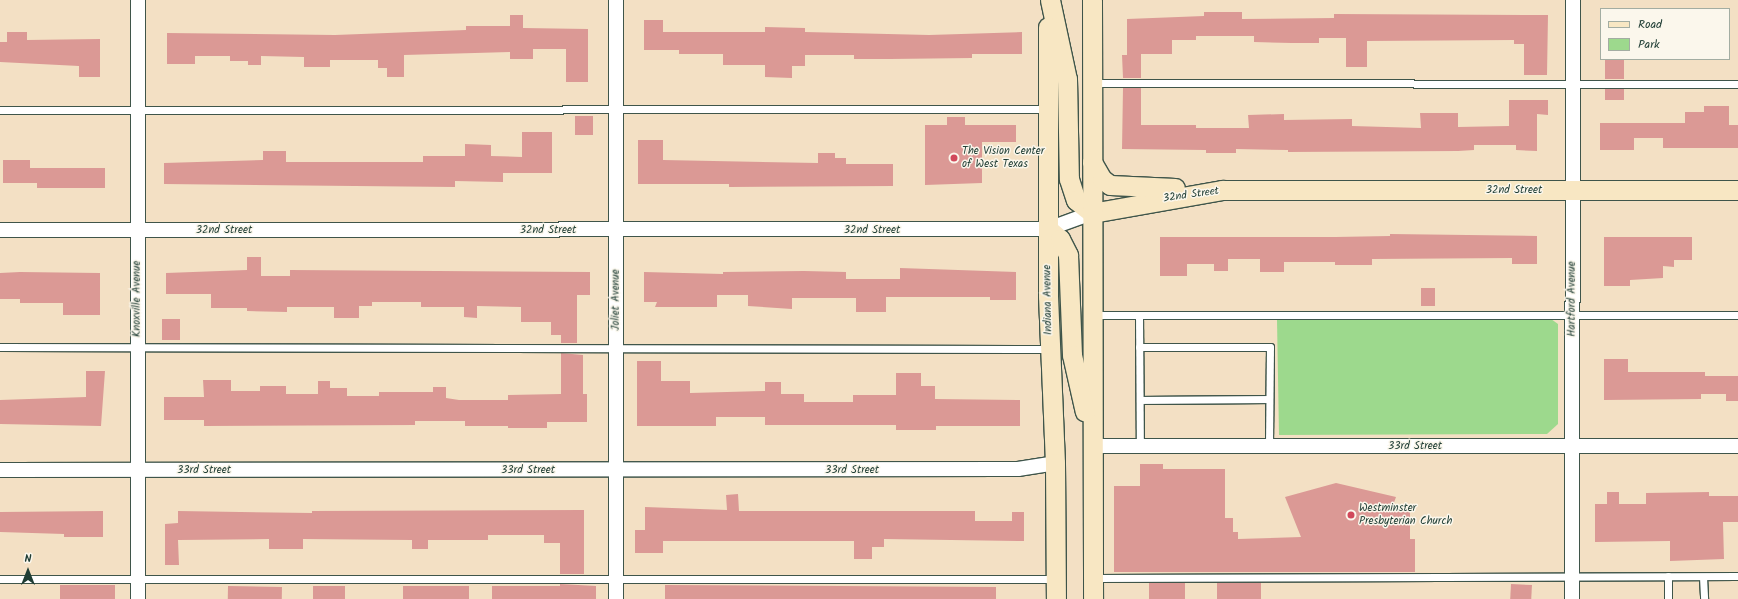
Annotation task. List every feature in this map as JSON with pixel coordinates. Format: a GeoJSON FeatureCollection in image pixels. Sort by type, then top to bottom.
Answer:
{"type":"FeatureCollection","features":[{"type":"Feature","properties":{"kind":"main road","name":"Indiana Avenue"},"geometry":{"type":"LineString","coordinates":[[1049,0],[1049,349],[1055,463],[1056,599]]}},
{"type":"Feature","properties":{"kind":"main road"},"geometry":{"type":"LineString","coordinates":[[1049,0],[1067,79],[1069,179],[1076,200],[1092,213]]}},
{"type":"Feature","properties":{"kind":"main road"},"geometry":{"type":"LineString","coordinates":[[1092,0],[1093,599]]}},
{"type":"Feature","properties":{"kind":"main road"},"geometry":{"type":"LineString","coordinates":[[1092,162],[1105,182],[1115,186],[1222,190]]}},
{"type":"Feature","properties":{"kind":"main road","name":"32nd Street"},"geometry":{"type":"LineString","coordinates":[[1092,213],[1222,190],[1738,190]]}},
{"type":"Feature","properties":{"kind":"main road"},"geometry":{"type":"LineString","coordinates":[[1048,230],[1060,239],[1068,254],[1072,355],[1093,446]]}},
{"type":"Feature","properties":{"kind":"street","name":"Knoxville Avenue"},"geometry":{"type":"LineString","coordinates":[[138,0],[138,599]]}},
{"type":"Feature","properties":{"kind":"street","name":"Joliet Avenue"},"geometry":{"type":"LineString","coordinates":[[616,0],[616,599]]}},
{"type":"Feature","properties":{"kind":"street","name":"Hartford Avenue"},"geometry":{"type":"LineString","coordinates":[[1572,599],[1573,0]]}},
{"type":"Feature","properties":{"kind":"street","name":"32nd Street"},"geometry":{"type":"LineString","coordinates":[[0,230],[1048,230],[1092,213]]}},
{"type":"Feature","properties":{"kind":"street","name":"33rd Street"},"geometry":{"type":"LineString","coordinates":[[1093,446],[1738,446]]}},
{"type":"Feature","properties":{"kind":"street","name":"33rd Street"},"geometry":{"type":"LineString","coordinates":[[0,470],[1018,469],[1055,463]]}},
{"type":"Feature","properties":{"kind":"lane"},"geometry":{"type":"LineString","coordinates":[[1093,83],[1738,84]]}},
{"type":"Feature","properties":{"kind":"lane"},"geometry":{"type":"LineString","coordinates":[[0,110],[1048,109]]}},
{"type":"Feature","properties":{"kind":"lane"},"geometry":{"type":"LineString","coordinates":[[1093,315],[1738,315]]}},
{"type":"Feature","properties":{"kind":"lane"},"geometry":{"type":"LineString","coordinates":[[1139,315],[1140,446]]}},
{"type":"Feature","properties":{"kind":"lane"},"geometry":{"type":"LineString","coordinates":[[1139,347],[1270,347],[1269,446]]}},
{"type":"Feature","properties":{"kind":"lane"},"geometry":{"type":"LineString","coordinates":[[0,348],[1049,349]]}},
{"type":"Feature","properties":{"kind":"lane"},"geometry":{"type":"LineString","coordinates":[[1140,400],[1269,399]]}},
{"type":"Feature","properties":{"kind":"lane"},"geometry":{"type":"LineString","coordinates":[[1668,576],[1668,599]]}},
{"type":"Feature","properties":{"kind":"lane"},"geometry":{"type":"LineString","coordinates":[[1093,578],[1738,576]]}},
{"type":"Feature","properties":{"kind":"lane"},"geometry":{"type":"LineString","coordinates":[[1703,577],[1704,599]]}},
{"type":"Feature","properties":{"kind":"lane"},"geometry":{"type":"LineString","coordinates":[[0,579],[1056,579]]}},
{"type":"Feature","properties":{"kind":"green space"},"geometry":{"type":"Polygon","coordinates":[[[1551,319],[1558,324],[1558,424],[1547,434],[1279,435],[1277,320],[1551,319]]]}},
{"type":"Feature","properties":{"kind":"building"},"geometry":{"type":"Polygon","coordinates":[[[1204,12],[1242,12],[1242,19],[1334,18],[1334,14],[1548,15],[1547,75],[1524,75],[1524,44],[1514,44],[1514,40],[1367,41],[1367,67],[1346,67],[1346,38],[1319,38],[1319,43],[1292,43],[1254,42],[1254,36],[1196,36],[1196,40],[1172,40],[1172,54],[1141,54],[1141,78],[1123,78],[1122,55],[1127,55],[1127,19],[1204,16],[1204,12]]]}},
{"type":"Feature","properties":{"kind":"building"},"geometry":{"type":"Polygon","coordinates":[[[510,15],[523,15],[523,28],[588,29],[588,82],[566,82],[566,49],[533,49],[533,59],[510,59],[510,52],[404,55],[404,77],[387,77],[387,68],[378,68],[378,60],[330,60],[330,67],[304,67],[304,57],[261,56],[261,65],[248,65],[248,61],[230,61],[230,56],[195,56],[195,64],[167,64],[167,33],[335,35],[466,30],[466,26],[510,26],[510,15]]]}},
{"type":"Feature","properties":{"kind":"building"},"geometry":{"type":"Polygon","coordinates":[[[644,20],[663,20],[663,32],[765,32],[765,27],[805,28],[805,32],[929,35],[1022,32],[1022,54],[972,54],[972,58],[890,59],[854,59],[854,55],[805,55],[805,66],[792,66],[792,78],[765,77],[765,65],[723,65],[723,54],[679,54],[679,50],[644,50],[644,20]]]}},
{"type":"Feature","properties":{"kind":"building"},"geometry":{"type":"Polygon","coordinates":[[[7,32],[27,32],[27,40],[100,39],[100,77],[79,77],[79,66],[0,62],[0,42],[7,42],[7,32]]]}},
{"type":"Feature","properties":{"kind":"building"},"geometry":{"type":"Polygon","coordinates":[[[1605,60],[1624,60],[1624,79],[1605,79],[1605,60]]]}},
{"type":"Feature","properties":{"kind":"building"},"geometry":{"type":"Polygon","coordinates":[[[1123,88],[1141,88],[1141,125],[1196,125],[1196,128],[1249,128],[1248,115],[1284,114],[1284,120],[1352,119],[1352,126],[1421,128],[1420,113],[1458,113],[1458,127],[1509,126],[1509,100],[1548,100],[1548,115],[1537,114],[1537,151],[1516,150],[1516,145],[1474,145],[1474,150],[1458,151],[1288,152],[1288,150],[1236,149],[1236,153],[1206,153],[1206,150],[1122,149],[1123,88]]]}},
{"type":"Feature","properties":{"kind":"building"},"geometry":{"type":"Polygon","coordinates":[[[1605,89],[1624,89],[1624,100],[1605,100],[1605,89]]]}},
{"type":"Feature","properties":{"kind":"building"},"geometry":{"type":"Polygon","coordinates":[[[1704,106],[1729,106],[1729,125],[1738,125],[1738,148],[1663,148],[1663,138],[1634,138],[1634,150],[1600,150],[1600,123],[1685,123],[1685,112],[1704,112],[1704,106]]]}},
{"type":"Feature","properties":{"kind":"building"},"geometry":{"type":"Polygon","coordinates":[[[575,116],[593,116],[593,135],[575,135],[575,116]]]}},
{"type":"Feature","properties":{"kind":"building","name":"The Vision Center of West Texas"},"geometry":{"type":"Polygon","coordinates":[[[947,117],[965,117],[965,125],[1016,125],[1016,142],[982,142],[982,183],[925,185],[925,125],[947,125],[947,117]]]}},
{"type":"Feature","properties":{"kind":"building"},"geometry":{"type":"Polygon","coordinates":[[[522,132],[552,132],[552,173],[503,173],[503,182],[455,181],[455,187],[164,184],[164,163],[263,160],[263,151],[286,151],[286,162],[423,162],[423,156],[465,156],[465,144],[491,145],[491,156],[522,157],[522,132]]]}},
{"type":"Feature","properties":{"kind":"building"},"geometry":{"type":"Polygon","coordinates":[[[638,140],[663,140],[663,160],[818,163],[818,153],[835,153],[835,158],[846,158],[846,164],[893,164],[893,186],[729,187],[729,184],[638,184],[638,140]]]}},
{"type":"Feature","properties":{"kind":"building"},"geometry":{"type":"Polygon","coordinates":[[[3,160],[30,160],[30,168],[105,168],[105,188],[37,188],[37,183],[3,183],[3,160]]]}},
{"type":"Feature","properties":{"kind":"building"},"geometry":{"type":"Polygon","coordinates":[[[1390,234],[1537,236],[1537,264],[1512,264],[1512,258],[1372,259],[1372,265],[1335,265],[1335,262],[1284,262],[1284,272],[1260,272],[1260,259],[1228,259],[1228,271],[1214,271],[1214,264],[1187,264],[1187,276],[1160,276],[1160,237],[1335,237],[1390,236],[1390,234]]]}},
{"type":"Feature","properties":{"kind":"building"},"geometry":{"type":"Polygon","coordinates":[[[1604,237],[1692,237],[1692,260],[1674,260],[1674,267],[1663,266],[1663,278],[1630,280],[1630,286],[1604,286],[1604,237]]]}},
{"type":"Feature","properties":{"kind":"building"},"geometry":{"type":"Polygon","coordinates":[[[247,257],[261,257],[261,276],[290,276],[290,270],[590,272],[590,295],[577,295],[577,343],[561,343],[561,335],[551,335],[551,322],[521,322],[521,307],[477,306],[477,318],[464,317],[464,307],[421,307],[421,302],[372,302],[372,306],[359,306],[359,318],[334,318],[334,307],[287,307],[287,312],[247,311],[247,308],[211,308],[211,294],[166,294],[166,273],[247,270],[247,257]]]}},
{"type":"Feature","properties":{"kind":"building"},"geometry":{"type":"Polygon","coordinates":[[[900,268],[1016,272],[1016,300],[990,300],[990,297],[886,297],[886,312],[856,312],[856,298],[792,298],[792,309],[748,306],[748,295],[717,295],[717,307],[655,307],[657,302],[644,302],[644,272],[723,274],[723,272],[846,272],[846,279],[900,279],[900,268]]]}},
{"type":"Feature","properties":{"kind":"building"},"geometry":{"type":"Polygon","coordinates":[[[0,273],[100,273],[100,315],[63,315],[63,303],[20,303],[20,299],[0,299],[0,273]]]}},
{"type":"Feature","properties":{"kind":"building"},"geometry":{"type":"Polygon","coordinates":[[[1421,288],[1435,288],[1435,306],[1421,306],[1421,288]]]}},
{"type":"Feature","properties":{"kind":"building"},"geometry":{"type":"Polygon","coordinates":[[[162,319],[180,319],[180,340],[162,340],[162,319]]]}},
{"type":"Feature","properties":{"kind":"building"},"geometry":{"type":"Polygon","coordinates":[[[561,353],[583,355],[583,394],[587,394],[587,422],[547,422],[547,428],[508,428],[508,426],[465,426],[465,421],[415,421],[415,425],[204,426],[204,420],[164,420],[164,397],[204,397],[203,380],[231,380],[231,391],[260,391],[260,386],[286,386],[286,394],[318,394],[318,381],[330,381],[330,388],[347,388],[347,396],[379,396],[379,392],[433,392],[433,387],[446,387],[446,398],[459,400],[508,400],[508,395],[561,394],[561,353]]]}},
{"type":"Feature","properties":{"kind":"building"},"geometry":{"type":"Polygon","coordinates":[[[1604,359],[1628,359],[1628,372],[1705,372],[1705,376],[1738,376],[1738,401],[1726,401],[1726,394],[1701,394],[1701,399],[1604,400],[1604,359]]]}},
{"type":"Feature","properties":{"kind":"building"},"geometry":{"type":"Polygon","coordinates":[[[637,361],[661,361],[661,381],[690,381],[690,393],[765,391],[765,382],[781,382],[781,394],[804,394],[804,402],[853,402],[853,395],[896,395],[896,373],[921,373],[921,386],[935,386],[935,399],[1020,400],[1020,426],[936,426],[936,430],[896,430],[896,425],[765,425],[765,417],[716,417],[716,426],[637,426],[637,361]]]}},
{"type":"Feature","properties":{"kind":"building"},"geometry":{"type":"Polygon","coordinates":[[[86,371],[105,371],[101,426],[0,424],[0,400],[86,397],[86,371]]]}},
{"type":"Feature","properties":{"kind":"building","name":"Westminster Presbyterian Church"},"geometry":{"type":"Polygon","coordinates":[[[1140,464],[1163,464],[1163,469],[1225,469],[1225,518],[1233,518],[1233,532],[1238,532],[1238,539],[1301,537],[1285,497],[1336,483],[1396,497],[1391,511],[1410,511],[1410,539],[1415,539],[1415,572],[1114,572],[1114,486],[1140,486],[1140,464]]]}},
{"type":"Feature","properties":{"kind":"building"},"geometry":{"type":"Polygon","coordinates":[[[1607,492],[1619,492],[1619,504],[1646,504],[1646,493],[1709,492],[1709,496],[1738,496],[1738,522],[1723,522],[1724,559],[1670,561],[1670,541],[1595,542],[1595,504],[1607,504],[1607,492]]]}},
{"type":"Feature","properties":{"kind":"building"},"geometry":{"type":"Polygon","coordinates":[[[738,494],[739,511],[975,511],[975,521],[1012,521],[1012,512],[1024,512],[1024,541],[884,539],[884,547],[872,547],[872,559],[854,559],[854,541],[663,541],[663,553],[635,553],[635,530],[645,530],[645,507],[727,510],[726,495],[738,494]]]}},
{"type":"Feature","properties":{"kind":"building"},"geometry":{"type":"Polygon","coordinates":[[[584,510],[584,574],[560,574],[560,543],[544,543],[544,535],[488,535],[488,540],[428,540],[428,549],[412,549],[412,540],[303,539],[303,549],[269,549],[269,539],[178,540],[179,565],[165,565],[165,524],[178,523],[178,511],[312,513],[312,511],[584,510]]]}},
{"type":"Feature","properties":{"kind":"building"},"geometry":{"type":"Polygon","coordinates":[[[103,511],[103,537],[64,537],[64,534],[0,532],[0,512],[103,511]]]}},
{"type":"Feature","properties":{"kind":"building"},"geometry":{"type":"Polygon","coordinates":[[[1217,582],[1261,582],[1261,599],[1217,599],[1217,582]]]}},
{"type":"Feature","properties":{"kind":"building"},"geometry":{"type":"Polygon","coordinates":[[[1149,583],[1185,583],[1185,599],[1149,599],[1149,583]]]}},
{"type":"Feature","properties":{"kind":"building"},"geometry":{"type":"Polygon","coordinates":[[[560,584],[596,586],[596,599],[492,599],[492,586],[560,586],[560,584]]]}},
{"type":"Feature","properties":{"kind":"building"},"geometry":{"type":"Polygon","coordinates":[[[1511,584],[1532,585],[1531,599],[1510,599],[1511,584]]]}},
{"type":"Feature","properties":{"kind":"building"},"geometry":{"type":"Polygon","coordinates":[[[60,585],[115,585],[115,599],[60,599],[60,585]]]}},
{"type":"Feature","properties":{"kind":"building"},"geometry":{"type":"Polygon","coordinates":[[[665,585],[996,587],[996,599],[665,599],[665,585]]]}},
{"type":"Feature","properties":{"kind":"building"},"geometry":{"type":"Polygon","coordinates":[[[228,586],[282,587],[282,599],[228,599],[228,586]]]}},
{"type":"Feature","properties":{"kind":"building"},"geometry":{"type":"Polygon","coordinates":[[[313,586],[345,586],[345,599],[313,599],[313,586]]]}},
{"type":"Feature","properties":{"kind":"building"},"geometry":{"type":"Polygon","coordinates":[[[403,586],[469,586],[469,599],[403,599],[403,586]]]}},
{"type":"Feature","properties":{"kind":"place","name":"The Vision Center of West Texas"},"geometry":{"type":"Point","coordinates":[954,158]}},
{"type":"Feature","properties":{"kind":"place","name":"Westminster Presbyterian Church"},"geometry":{"type":"Point","coordinates":[1351,515]}}]}
